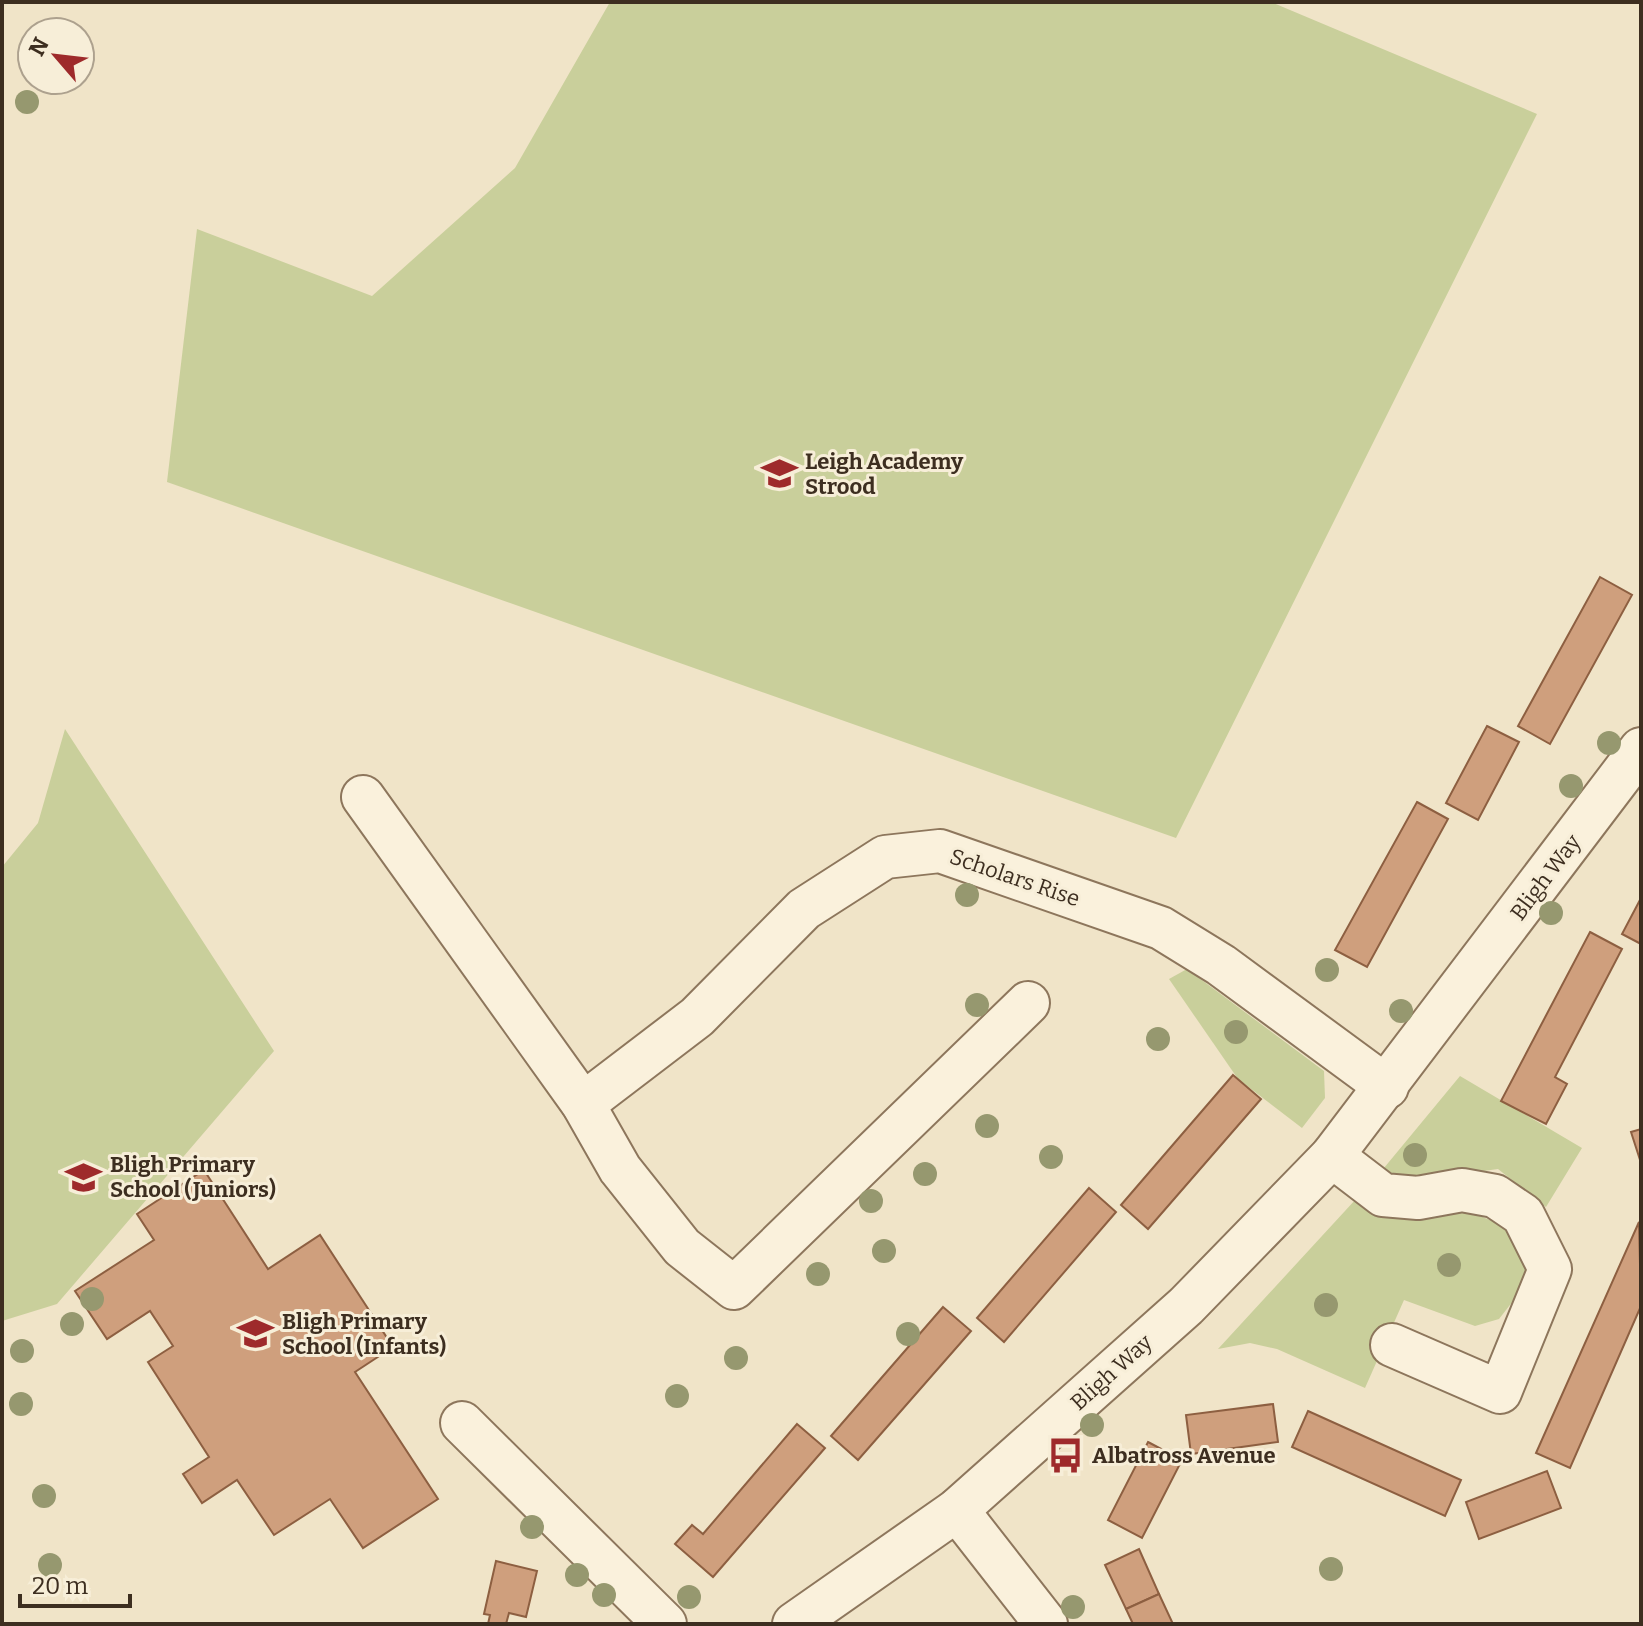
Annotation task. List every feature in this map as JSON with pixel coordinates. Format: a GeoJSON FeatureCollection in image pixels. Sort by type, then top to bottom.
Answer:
{"type":"FeatureCollection","features":[{"type":"Feature","properties":{"kind":"street","name":"Bligh Way"},"geometry":{"type":"LineString","coordinates":[[794,1624],[957,1510],[1186,1306],[1332,1156],[1641,749]]}},
{"type":"Feature","properties":{"kind":"street"},"geometry":{"type":"LineString","coordinates":[[363,797],[583,1104],[620,1169],[682,1247],[734,1288],[1028,1003]]}},
{"type":"Feature","properties":{"kind":"street","name":"Scholars Rise"},"geometry":{"type":"LineString","coordinates":[[583,1104],[697,1017],[804,909],[885,857],[940,851],[1161,928],[1221,965],[1387,1087]]}},
{"type":"Feature","properties":{"kind":"street"},"geometry":{"type":"LineString","coordinates":[[1332,1156],[1383,1195],[1418,1198],[1462,1190],[1495,1196],[1523,1215],[1550,1269],[1500,1392],[1392,1345]]}},
{"type":"Feature","properties":{"kind":"street"},"geometry":{"type":"LineString","coordinates":[[462,1423],[665,1624]]}},
{"type":"Feature","properties":{"kind":"street"},"geometry":{"type":"LineString","coordinates":[[957,1510],[1046,1624]]}},
{"type":"Feature","properties":{"kind":"green space","name":"Leigh Academy Strood"},"geometry":{"type":"Polygon","coordinates":[[[610,2],[1271,2],[1537,114],[1176,838],[167,482],[197,229],[372,296],[515,168],[610,2]]]}},
{"type":"Feature","properties":{"kind":"green space","name":"Bligh Primary School (Juniors)"},"geometry":{"type":"Polygon","coordinates":[[[65,729],[274,1051],[57,1304],[2,1321],[2,867],[38,823],[65,729]]]}},
{"type":"Feature","properties":{"kind":"green space"},"geometry":{"type":"Polygon","coordinates":[[[1187,969],[1324,1071],[1325,1098],[1302,1128],[1238,1079],[1169,979],[1187,969]]]}},
{"type":"Feature","properties":{"kind":"green space"},"geometry":{"type":"Polygon","coordinates":[[[1460,1076],[1582,1148],[1546,1207],[1498,1169],[1418,1180],[1379,1174],[1460,1076]]]}},
{"type":"Feature","properties":{"kind":"green space"},"geometry":{"type":"Polygon","coordinates":[[[1356,1199],[1390,1217],[1406,1219],[1458,1207],[1507,1227],[1527,1267],[1524,1287],[1499,1319],[1475,1326],[1404,1300],[1365,1388],[1277,1349],[1250,1343],[1218,1349],[1356,1199]]]}},
{"type":"Feature","properties":{"kind":"building"},"geometry":{"type":"Polygon","coordinates":[[[1600,577],[1632,595],[1550,744],[1518,726],[1600,577]]]}},
{"type":"Feature","properties":{"kind":"building"},"geometry":{"type":"Polygon","coordinates":[[[1487,726],[1519,742],[1478,820],[1446,803],[1487,726]]]}},
{"type":"Feature","properties":{"kind":"building"},"geometry":{"type":"Polygon","coordinates":[[[1417,802],[1448,819],[1367,967],[1335,950],[1417,802]]]}},
{"type":"Feature","properties":{"kind":"building"},"geometry":{"type":"Polygon","coordinates":[[[1641,898],[1641,944],[1622,934],[1641,898]]]}},
{"type":"Feature","properties":{"kind":"building"},"geometry":{"type":"Polygon","coordinates":[[[1590,932],[1622,949],[1555,1077],[1567,1084],[1546,1124],[1501,1101],[1590,932]]]}},
{"type":"Feature","properties":{"kind":"building"},"geometry":{"type":"Polygon","coordinates":[[[1233,1075],[1261,1099],[1148,1229],[1121,1205],[1233,1075]]]}},
{"type":"Feature","properties":{"kind":"building"},"geometry":{"type":"Polygon","coordinates":[[[1641,1129],[1641,1163],[1631,1132],[1641,1129]]]}},
{"type":"Feature","properties":{"kind":"building"},"geometry":{"type":"Polygon","coordinates":[[[204,1170],[268,1269],[320,1235],[393,1347],[355,1372],[438,1499],[363,1548],[330,1499],[274,1535],[237,1480],[202,1503],[183,1474],[209,1457],[148,1362],[173,1346],[150,1311],[107,1339],[75,1291],[154,1240],[137,1214],[204,1170]]]}},
{"type":"Feature","properties":{"kind":"building"},"geometry":{"type":"Polygon","coordinates":[[[1089,1188],[1116,1212],[1004,1342],[977,1318],[1089,1188]]]}},
{"type":"Feature","properties":{"kind":"building"},"geometry":{"type":"Polygon","coordinates":[[[1639,1222],[1641,1306],[1570,1468],[1536,1453],[1639,1222]]]}},
{"type":"Feature","properties":{"kind":"building"},"geometry":{"type":"Polygon","coordinates":[[[943,1307],[971,1331],[858,1460],[831,1436],[943,1307]]]}},
{"type":"Feature","properties":{"kind":"building"},"geometry":{"type":"Polygon","coordinates":[[[1273,1404],[1278,1442],[1191,1454],[1186,1415],[1273,1404]]]}},
{"type":"Feature","properties":{"kind":"building"},"geometry":{"type":"Polygon","coordinates":[[[1308,1411],[1461,1480],[1445,1516],[1292,1447],[1308,1411]]]}},
{"type":"Feature","properties":{"kind":"building"},"geometry":{"type":"Polygon","coordinates":[[[797,1424],[825,1448],[713,1577],[675,1544],[692,1525],[703,1534],[797,1424]]]}},
{"type":"Feature","properties":{"kind":"building"},"geometry":{"type":"Polygon","coordinates":[[[1148,1442],[1182,1460],[1142,1538],[1108,1520],[1148,1442]]]}},
{"type":"Feature","properties":{"kind":"building"},"geometry":{"type":"Polygon","coordinates":[[[1547,1471],[1561,1508],[1479,1539],[1466,1502],[1547,1471]]]}},
{"type":"Feature","properties":{"kind":"building"},"geometry":{"type":"Polygon","coordinates":[[[1139,1549],[1159,1594],[1126,1609],[1105,1565],[1139,1549]]]}},
{"type":"Feature","properties":{"kind":"building"},"geometry":{"type":"Polygon","coordinates":[[[496,1561],[537,1571],[526,1617],[509,1613],[506,1624],[488,1624],[490,1615],[484,1614],[496,1561]]]}},
{"type":"Feature","properties":{"kind":"building"},"geometry":{"type":"Polygon","coordinates":[[[1159,1594],[1173,1624],[1133,1624],[1126,1609],[1159,1594]]]}},
{"type":"Feature","properties":{"kind":"place","name":"Leigh Academy Strood"},"geometry":{"type":"Point","coordinates":[779,474]}},
{"type":"Feature","properties":{"kind":"place","name":"Bligh Primary School (Juniors)"},"geometry":{"type":"Point","coordinates":[84,1177]}},
{"type":"Feature","properties":{"kind":"place","name":"Bligh Primary School (Infants)"},"geometry":{"type":"Point","coordinates":[256,1334]}},
{"type":"Feature","properties":{"kind":"place","name":"Albatross Avenue"},"geometry":{"type":"Point","coordinates":[1066,1455]}}]}
